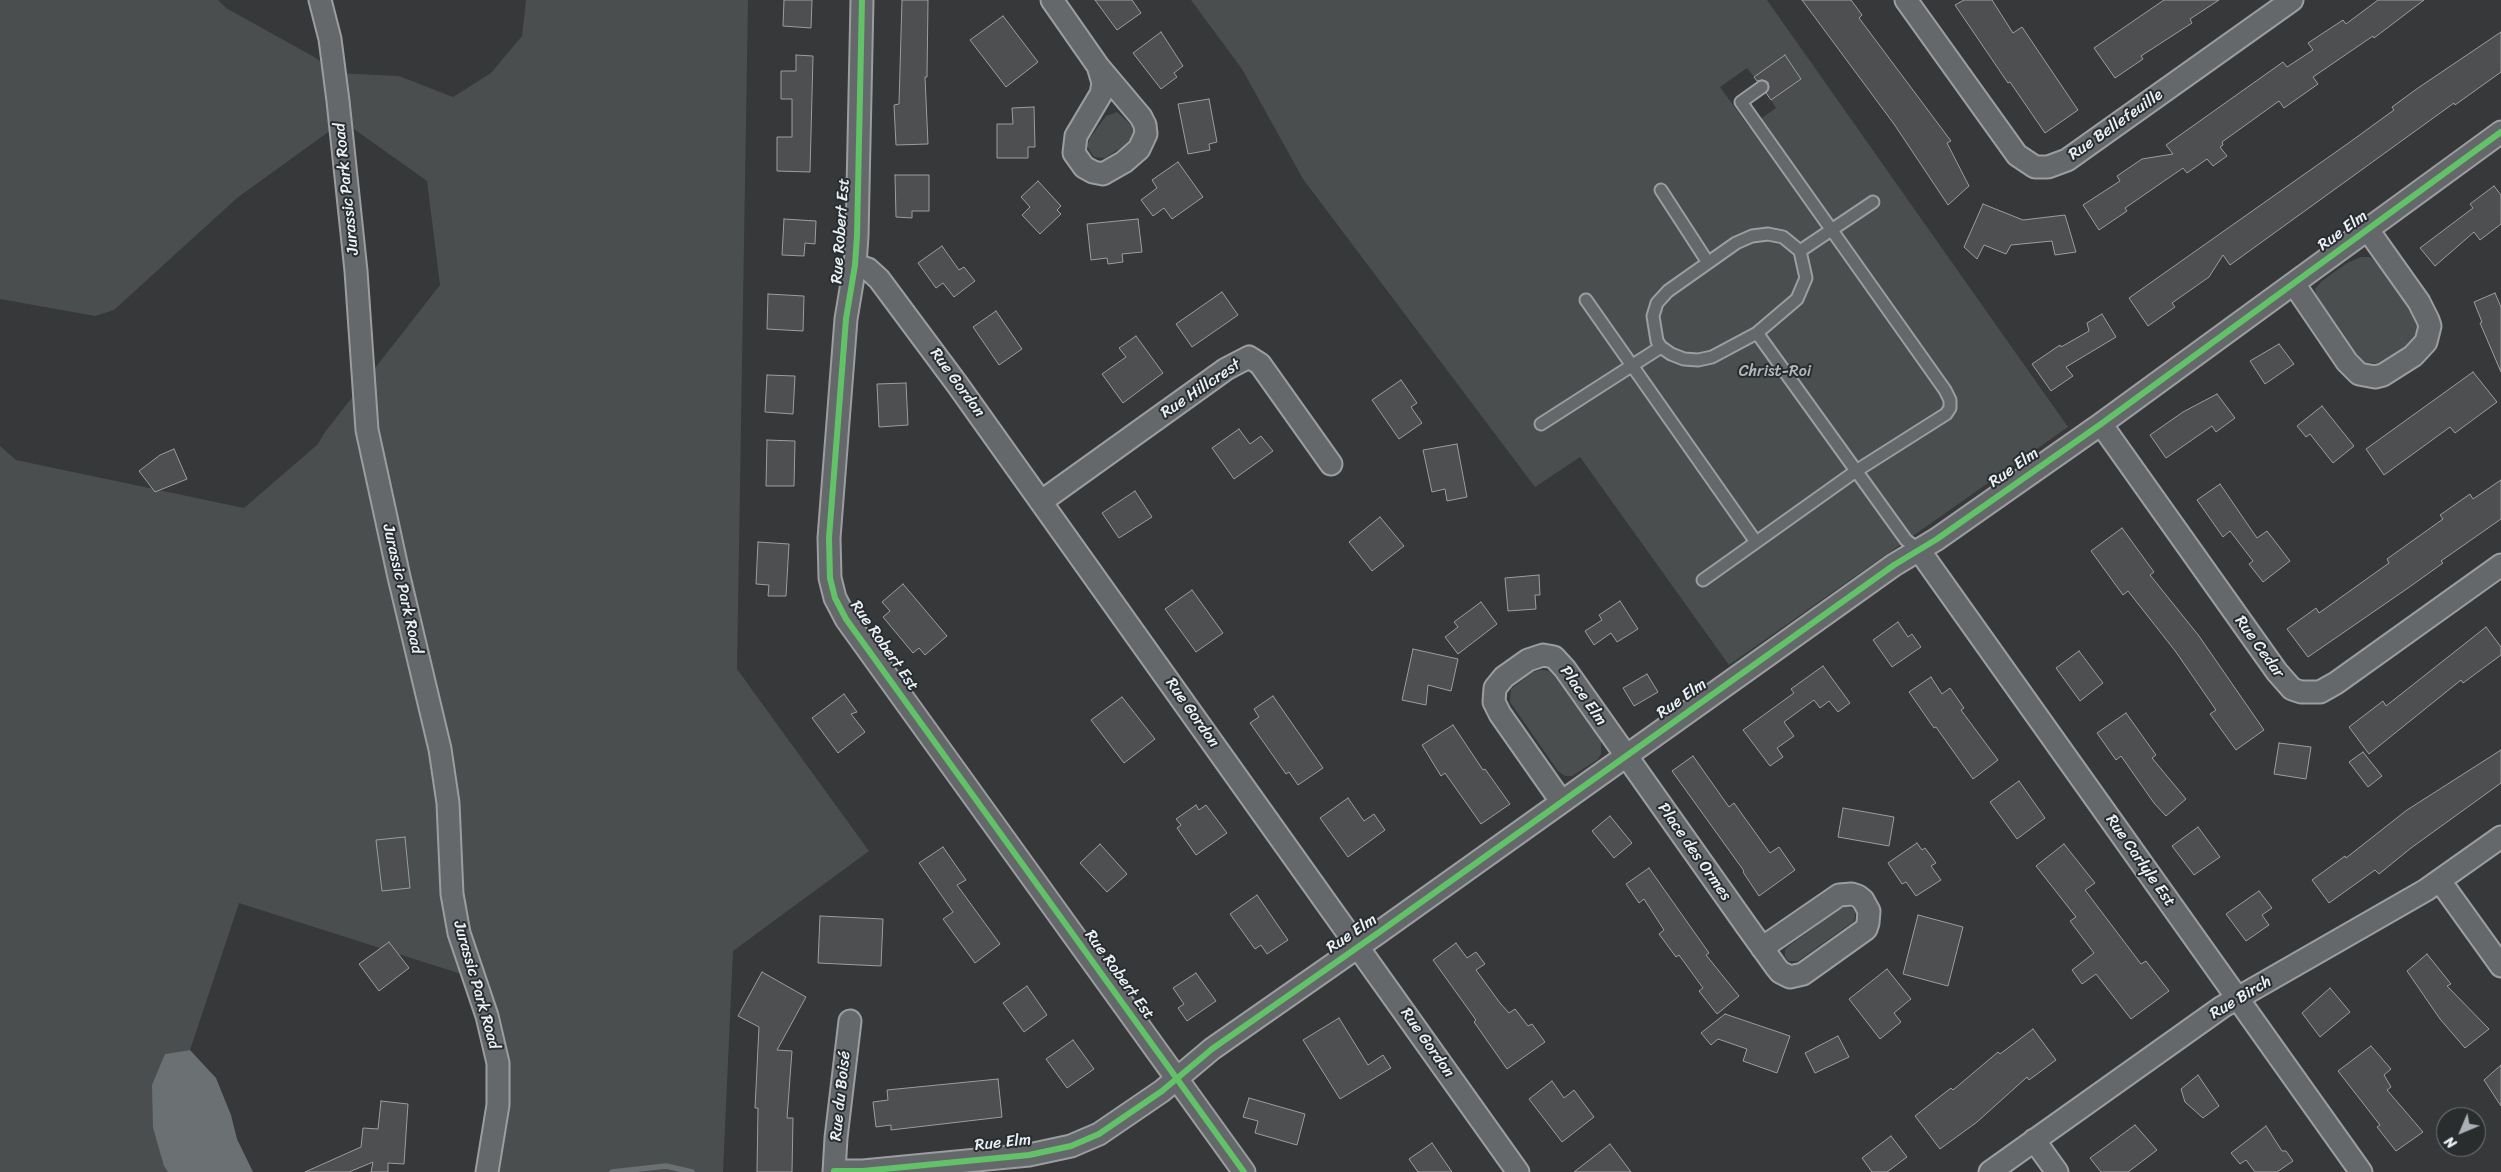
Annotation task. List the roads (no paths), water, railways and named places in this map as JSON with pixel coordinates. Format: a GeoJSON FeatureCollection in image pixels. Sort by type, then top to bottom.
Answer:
{"type":"FeatureCollection","features":[{"type":"Feature","properties":{"kind":"street","name":"Jurassic Park Road"},"geometry":{"type":"LineString","coordinates":[[320,0],[330,39],[337,93],[356,271],[367,430],[399,577],[440,748],[448,803],[452,894],[459,933],[487,1016],[498,1063],[498,1105],[487,1172]]}},
{"type":"Feature","properties":{"kind":"street","name":"Rue Robert Est"},"geometry":{"type":"LineString","coordinates":[[862,0],[855,265],[846,318],[830,529],[830,578],[835,598],[846,619],[1244,1172]]}},
{"type":"Feature","properties":{"kind":"street"},"geometry":{"type":"LineString","coordinates":[[1052,0],[1098,66],[1141,116],[1146,134],[1139,149],[1124,162],[1103,174],[1093,172],[1084,167],[1074,153],[1076,136],[1101,94],[1103,83],[1098,66]]}},
{"type":"Feature","properties":{"kind":"street","name":"Rue Bellefeuille"},"geometry":{"type":"LineString","coordinates":[[1906,0],[2017,155],[2036,167],[2048,167],[2067,160],[2292,0]]}},
{"type":"Feature","properties":{"kind":"street","name":"Rue Elm"},"geometry":{"type":"LineString","coordinates":[[834,1171],[862,1171],[1051,1151],[1087,1140],[1099,1134],[1162,1091],[1212,1049],[1894,565],[1919,550],[2101,424],[2501,132]]}},
{"type":"Feature","properties":{"kind":"street","name":"Rue Elm"},"geometry":{"type":"LineString","coordinates":[[2294,284],[2347,362],[2360,374],[2375,377],[2383,375],[2413,356],[2426,342],[2429,334],[2428,320],[2418,302],[2368,230]]}},
{"type":"Feature","properties":{"kind":"street","name":"Rue Gordon"},"geometry":{"type":"LineString","coordinates":[[855,265],[868,269],[884,285],[1042,501],[1518,1172]]}},
{"type":"Feature","properties":{"kind":"street","name":"Rue Hillcrest"},"geometry":{"type":"LineString","coordinates":[[1042,501],[1226,370],[1249,358],[1260,364],[1331,464]]}},
{"type":"Feature","properties":{"kind":"street","name":"Rue Cedar"},"geometry":{"type":"LineString","coordinates":[[2101,424],[2277,672],[2292,689],[2301,692],[2320,692],[2336,683],[2501,565]]}},
{"type":"Feature","properties":{"kind":"street","name":"Rue Carlyle Est"},"geometry":{"type":"LineString","coordinates":[[1919,550],[2361,1172]]}},
{"type":"Feature","properties":{"kind":"street","name":"Place Elm"},"geometry":{"type":"LineString","coordinates":[[1562,801],[1496,708],[1495,688],[1504,677],[1535,657],[1543,655],[1554,657],[1626,756]]}},
{"type":"Feature","properties":{"kind":"street","name":"Place des Ormes"},"geometry":{"type":"LineString","coordinates":[[1626,756],[1762,948],[1780,972],[1790,977],[1796,976],[1860,933],[1868,924],[1869,911],[1858,896],[1852,894],[1839,895],[1762,948]]}},
{"type":"Feature","properties":{"kind":"street","name":"Rue Birch"},"geometry":{"type":"LineString","coordinates":[[1990,1172],[2107,1087],[2238,998],[2402,905],[2440,881],[2501,837]]}},
{"type":"Feature","properties":{"kind":"street"},"geometry":{"type":"LineString","coordinates":[[2440,881],[2501,966]]}},
{"type":"Feature","properties":{"kind":"street","name":"Rue du Boisé"},"geometry":{"type":"LineString","coordinates":[[834,1171],[836,1138],[850,1021]]}},
{"type":"Feature","properties":{"kind":"street"},"geometry":{"type":"LineString","coordinates":[[2034,1140],[2057,1172]]}},
{"type":"Feature","properties":{"kind":"lane"},"geometry":{"type":"LineString","coordinates":[[1703,580],[1856,472],[1946,414],[1950,408],[1950,400],[1741,102],[1762,87]]}},
{"type":"Feature","properties":{"kind":"lane"},"geometry":{"type":"LineString","coordinates":[[1661,190],[1707,261]]}},
{"type":"Feature","properties":{"kind":"lane"},"geometry":{"type":"LineString","coordinates":[[1800,251],[1873,202]]}},
{"type":"Feature","properties":{"kind":"lane"},"geometry":{"type":"LineString","coordinates":[[1768,234],[1783,237],[1800,251],[1806,278],[1800,294],[1780,315],[1757,333],[1728,350],[1698,360],[1684,359],[1671,354],[1661,347],[1657,340],[1653,316],[1657,303],[1668,291],[1707,261],[1736,243],[1752,236],[1768,234]]}},
{"type":"Feature","properties":{"kind":"lane"},"geometry":{"type":"LineString","coordinates":[[1586,300],[1756,542]]}},
{"type":"Feature","properties":{"kind":"lane"},"geometry":{"type":"LineString","coordinates":[[1757,333],[1906,540],[1919,550]]}},
{"type":"Feature","properties":{"kind":"lane"},"geometry":{"type":"LineString","coordinates":[[1541,424],[1661,347]]}},
{"type":"Feature","properties":{"kind":"waterway"},"geometry":{"type":"LineString","coordinates":[[612,1172],[666,1166],[692,1172]]}},
{"type":"Feature","properties":{"kind":"park label","name":"Christ-Roi"},"geometry":{"type":"Point","coordinates":[1775,372]}}]}
